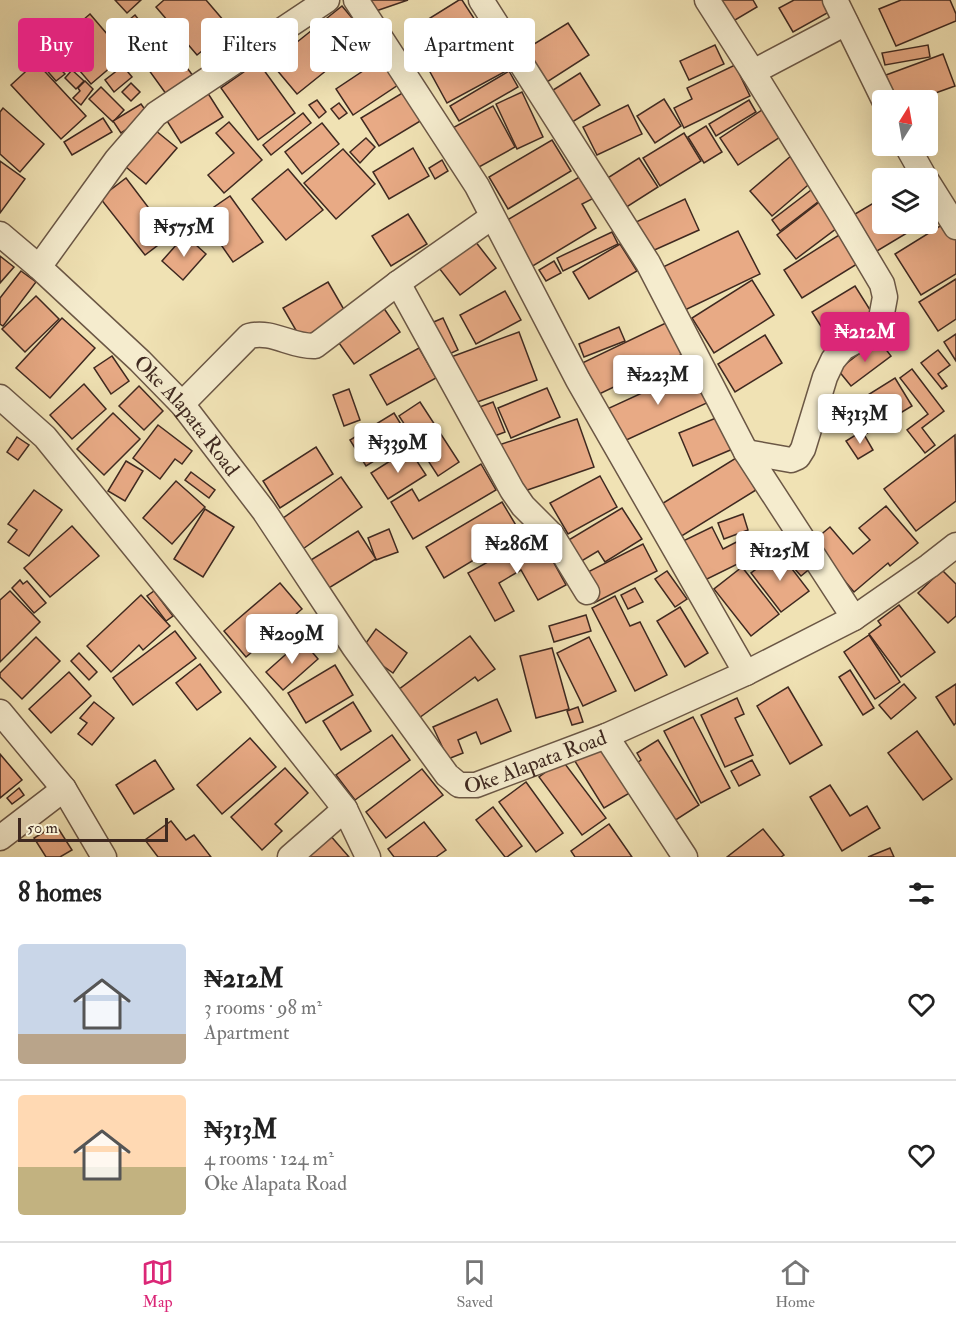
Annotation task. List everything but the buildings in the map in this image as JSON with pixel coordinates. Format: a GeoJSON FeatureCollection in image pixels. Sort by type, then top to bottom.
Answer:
{"type":"FeatureCollection","features":[{"type":"Feature","properties":{"kind":"street"},"geometry":{"type":"LineString","coordinates":[[39,267],[117,159],[156,114],[327,0]]}},
{"type":"Feature","properties":{"kind":"street"},"geometry":{"type":"LineString","coordinates":[[356,0],[477,186],[578,380],[746,674]]}},
{"type":"Feature","properties":{"kind":"street"},"geometry":{"type":"LineString","coordinates":[[481,0],[648,263],[746,452],[854,618]]}},
{"type":"Feature","properties":{"kind":"street"},"geometry":{"type":"LineString","coordinates":[[707,0],[882,284],[885,297],[880,324],[873,332],[843,348],[833,360],[825,377],[803,449],[798,457],[791,460],[746,452]]}},
{"type":"Feature","properties":{"kind":"street"},"geometry":{"type":"LineString","coordinates":[[835,0],[880,90]]}},
{"type":"Feature","properties":{"kind":"street"},"geometry":{"type":"LineString","coordinates":[[753,72],[846,23]]}},
{"type":"Feature","properties":{"kind":"street"},"geometry":{"type":"LineString","coordinates":[[938,199],[956,227]]}},
{"type":"Feature","properties":{"kind":"street"},"geometry":{"type":"LineString","coordinates":[[182,404],[249,336],[261,333],[302,347],[315,346],[398,283],[492,217]]}},
{"type":"Feature","properties":{"kind":"street","name":"Oke Alapata Road"},"geometry":{"type":"LineString","coordinates":[[0,234],[140,361],[182,404],[264,511],[367,666],[447,775],[459,785],[476,785],[606,736],[746,674],[854,618],[956,545]]}},
{"type":"Feature","properties":{"kind":"street"},"geometry":{"type":"LineString","coordinates":[[398,283],[512,490],[523,506],[552,535],[587,592]]}},
{"type":"Feature","properties":{"kind":"street"},"geometry":{"type":"LineString","coordinates":[[0,397],[45,436],[345,809],[368,857]]}},
{"type":"Feature","properties":{"kind":"street"},"geometry":{"type":"LineString","coordinates":[[0,712],[64,789],[105,857]]}},
{"type":"Feature","properties":{"kind":"street"},"geometry":{"type":"LineString","coordinates":[[606,736],[685,857]]}},
{"type":"Feature","properties":{"kind":"street"},"geometry":{"type":"LineString","coordinates":[[0,838],[64,789]]}},
{"type":"Feature","properties":{"kind":"street"},"geometry":{"type":"LineString","coordinates":[[290,857],[345,809]]}}]}
